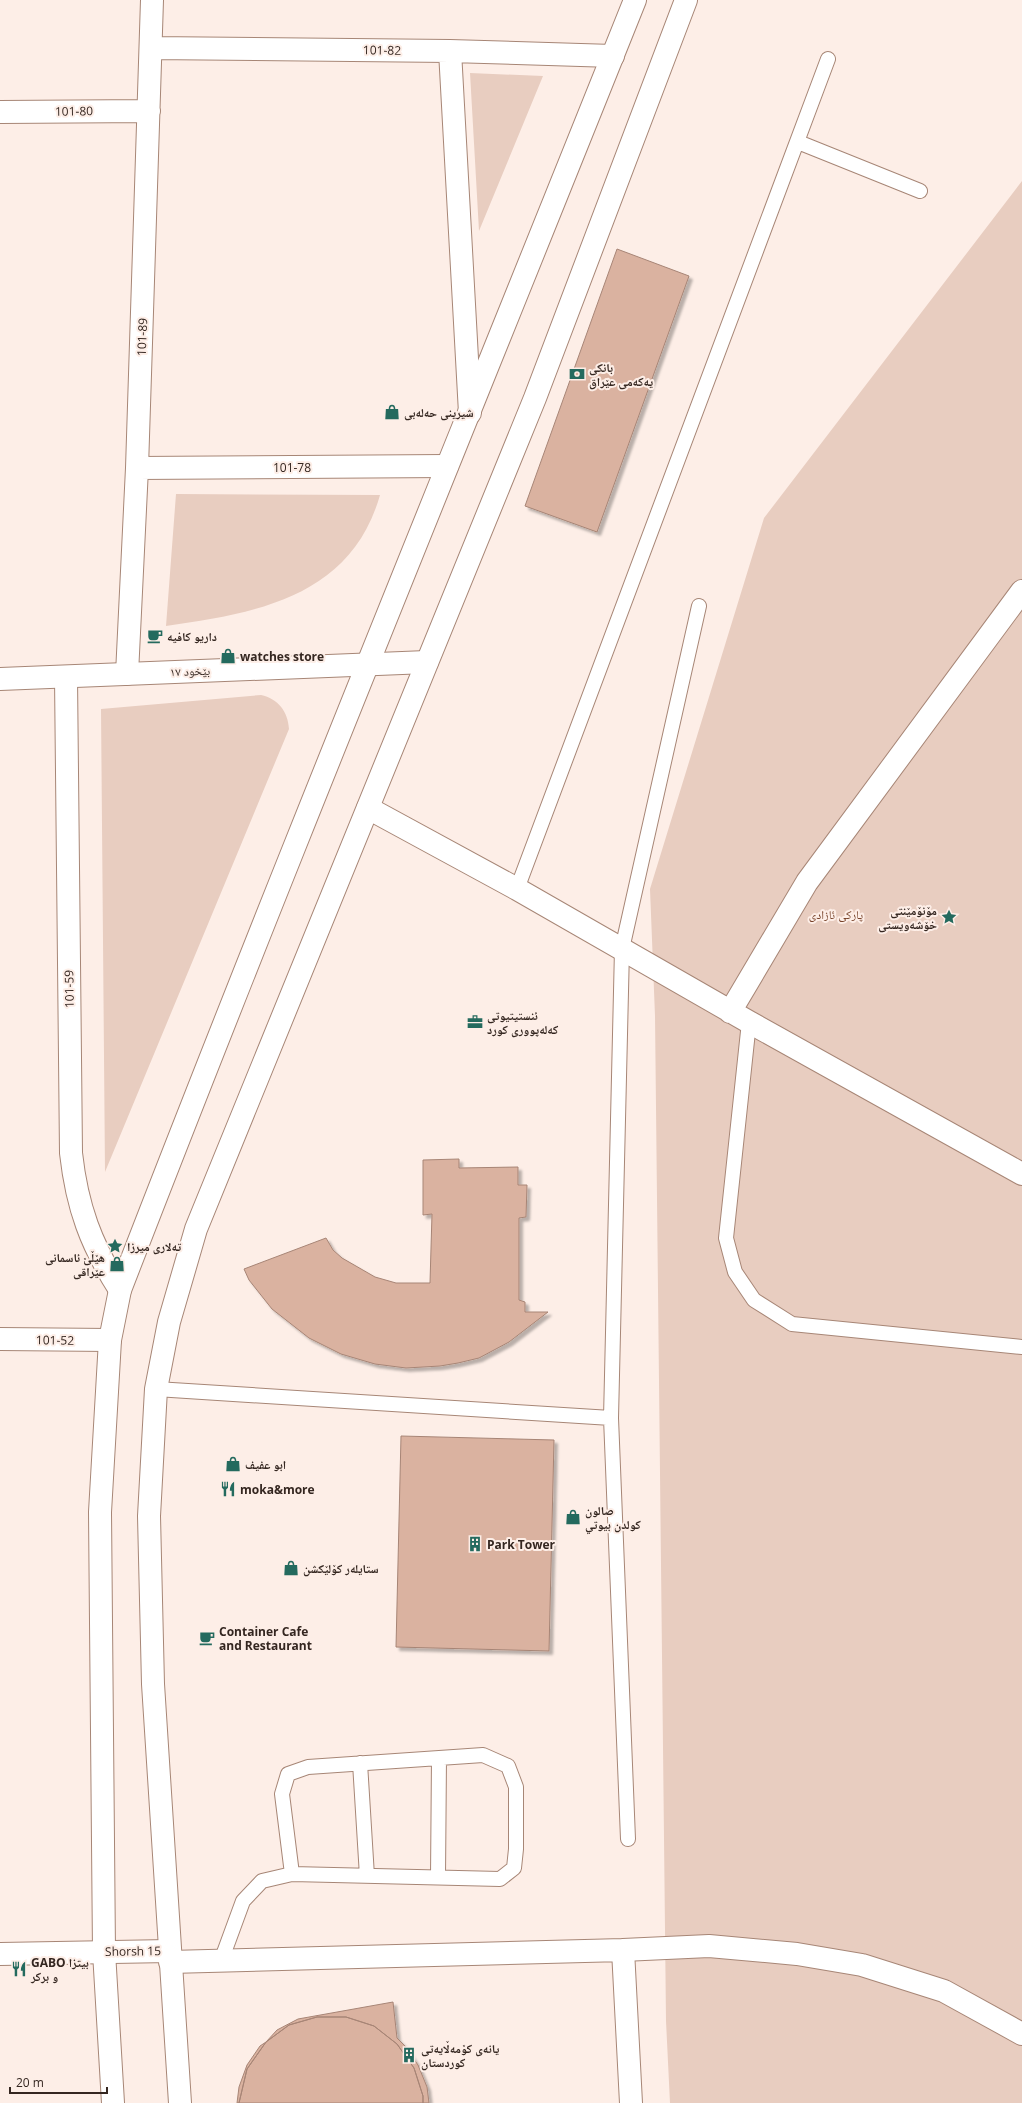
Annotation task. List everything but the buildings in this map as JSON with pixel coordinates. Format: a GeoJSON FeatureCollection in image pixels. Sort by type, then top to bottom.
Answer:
{"type":"FeatureCollection","features":[{"type":"Feature","properties":{"kind":"street","name":"101-89"},"geometry":{"type":"LineString","coordinates":[[127,674],[137,468],[152,0]]}},
{"type":"Feature","properties":{"kind":"street"},"geometry":{"type":"LineString","coordinates":[[113,2103],[104,1952],[100,1512],[110,1340],[120,1290],[366,664],[470,413],[635,0]]}},
{"type":"Feature","properties":{"kind":"street"},"geometry":{"type":"LineString","coordinates":[[180,2103],[153,1684],[149,1516],[156,1389],[169,1322],[196,1229],[535,398],[686,0]]}},
{"type":"Feature","properties":{"kind":"street","name":"101-82"},"geometry":{"type":"LineString","coordinates":[[150,48],[450,51],[613,56]]}},
{"type":"Feature","properties":{"kind":"street"},"geometry":{"type":"LineString","coordinates":[[450,51],[470,413]]}},
{"type":"Feature","properties":{"kind":"street","name":"101-80"},"geometry":{"type":"LineString","coordinates":[[0,112],[149,111]]}},
{"type":"Feature","properties":{"kind":"street","name":"101-78"},"geometry":{"type":"LineString","coordinates":[[137,468],[447,466]]}},
{"type":"Feature","properties":{"kind":"street"},"geometry":{"type":"LineString","coordinates":[[739,1017],[807,882],[1022,591]]}},
{"type":"Feature","properties":{"kind":"street","name":"بێخود ١٧"},"geometry":{"type":"LineString","coordinates":[[0,679],[427,662]]}},
{"type":"Feature","properties":{"kind":"street","name":"101-59"},"geometry":{"type":"LineString","coordinates":[[66,677],[71,1153],[78,1202],[86,1225],[95,1248],[120,1290]]}},
{"type":"Feature","properties":{"kind":"street"},"geometry":{"type":"LineString","coordinates":[[368,808],[517,889],[739,1017],[1022,1174]]}},
{"type":"Feature","properties":{"kind":"street","name":"101-52"},"geometry":{"type":"LineString","coordinates":[[0,1339],[110,1340]]}},
{"type":"Feature","properties":{"kind":"street","name":"Shorsh 15"},"geometry":{"type":"LineString","coordinates":[[0,1954],[104,1952],[221,1961],[623,1950],[709,1946],[797,1954],[862,1966],[944,1991],[1022,2034]]}},
{"type":"Feature","properties":{"kind":"street"},"geometry":{"type":"LineString","coordinates":[[623,1950],[631,2103]]}},
{"type":"Feature","properties":{"kind":"lane"},"geometry":{"type":"LineString","coordinates":[[517,889],[828,59]]}},
{"type":"Feature","properties":{"kind":"lane"},"geometry":{"type":"LineString","coordinates":[[798,142],[920,191]]}},
{"type":"Feature","properties":{"kind":"lane"},"geometry":{"type":"LineString","coordinates":[[628,1839],[612,1418],[622,949],[699,606]]}},
{"type":"Feature","properties":{"kind":"lane"},"geometry":{"type":"LineString","coordinates":[[739,1017],[726,1238],[735,1272],[754,1300],[792,1324],[1022,1347]]}},
{"type":"Feature","properties":{"kind":"lane"},"geometry":{"type":"LineString","coordinates":[[156,1389],[612,1418]]}},
{"type":"Feature","properties":{"kind":"lane"},"geometry":{"type":"LineString","coordinates":[[221,1961],[243,1901],[262,1881],[292,1874],[500,1878],[514,1868],[516,1849],[516,1787],[508,1766],[483,1755],[308,1767],[288,1774],[282,1794],[292,1874]]}},
{"type":"Feature","properties":{"kind":"lane"},"geometry":{"type":"LineString","coordinates":[[438,1758],[438,1877]]}},
{"type":"Feature","properties":{"kind":"lane"},"geometry":{"type":"LineString","coordinates":[[360,1763],[367,1876]]}},
{"type":"Feature","properties":{"kind":"green space"},"geometry":{"type":"Polygon","coordinates":[[[470,73],[543,76],[479,231],[470,73]]]}},
{"type":"Feature","properties":{"kind":"green space","name":"پارکی ئازادی"},"geometry":{"type":"Polygon","coordinates":[[[1022,181],[1022,2103],[670,2103],[666,2021],[655,1016],[650,889],[764,518],[1022,181]]]}},
{"type":"Feature","properties":{"kind":"green space"},"geometry":{"type":"Polygon","coordinates":[[[176,494],[380,495],[366,529],[347,557],[324,578],[296,594],[266,606],[200,621],[166,626],[176,494]]]}},
{"type":"Feature","properties":{"kind":"green space"},"geometry":{"type":"Polygon","coordinates":[[[261,695],[272,699],[281,707],[287,717],[289,729],[105,1172],[101,709],[261,695]]]}},
{"type":"Feature","properties":{"kind":"place","name":"بانکی یەکەمی عێراق"},"geometry":{"type":"Point","coordinates":[577,374]}},
{"type":"Feature","properties":{"kind":"place","name":"شیرینی حەلەبی"},"geometry":{"type":"Point","coordinates":[392,412]}},
{"type":"Feature","properties":{"kind":"place","name":"داریو کافیە"},"geometry":{"type":"Point","coordinates":[155,636]}},
{"type":"Feature","properties":{"kind":"place","name":"watches store"},"geometry":{"type":"Point","coordinates":[228,656]}},
{"type":"Feature","properties":{"kind":"place","name":"مۆنۆمێنتی خۆشەویستی"},"geometry":{"type":"Point","coordinates":[949,917]}},
{"type":"Feature","properties":{"kind":"place","name":"ئنستیتیوتی کەلەپووری کورد"},"geometry":{"type":"Point","coordinates":[475,1022]}},
{"type":"Feature","properties":{"kind":"place","name":"تەلاری میرزا"},"geometry":{"type":"Point","coordinates":[115,1246]}},
{"type":"Feature","properties":{"kind":"place","name":"هێڵێ ئاسمانی عێراقی"},"geometry":{"type":"Point","coordinates":[117,1264]}},
{"type":"Feature","properties":{"kind":"place","name":"ابو عفیف"},"geometry":{"type":"Point","coordinates":[233,1464]}},
{"type":"Feature","properties":{"kind":"place","name":"moka&more"},"geometry":{"type":"Point","coordinates":[228,1489]}},
{"type":"Feature","properties":{"kind":"place","name":"صالون كولدن بيوتي"},"geometry":{"type":"Point","coordinates":[573,1517]}},
{"type":"Feature","properties":{"kind":"place","name":"Park Tower"},"geometry":{"type":"Point","coordinates":[475,1544]}},
{"type":"Feature","properties":{"kind":"place","name":"ستایلەر کۆلێکشن"},"geometry":{"type":"Point","coordinates":[291,1568]}},
{"type":"Feature","properties":{"kind":"place","name":"Container Cafe and Restaurant"},"geometry":{"type":"Point","coordinates":[207,1638]}},
{"type":"Feature","properties":{"kind":"place","name":"GABO بيتزا و بركر"},"geometry":{"type":"Point","coordinates":[19,1969]}},
{"type":"Feature","properties":{"kind":"place","name":"یانەی کۆمەڵایەتی کوردستان"},"geometry":{"type":"Point","coordinates":[409,2055]}}]}
